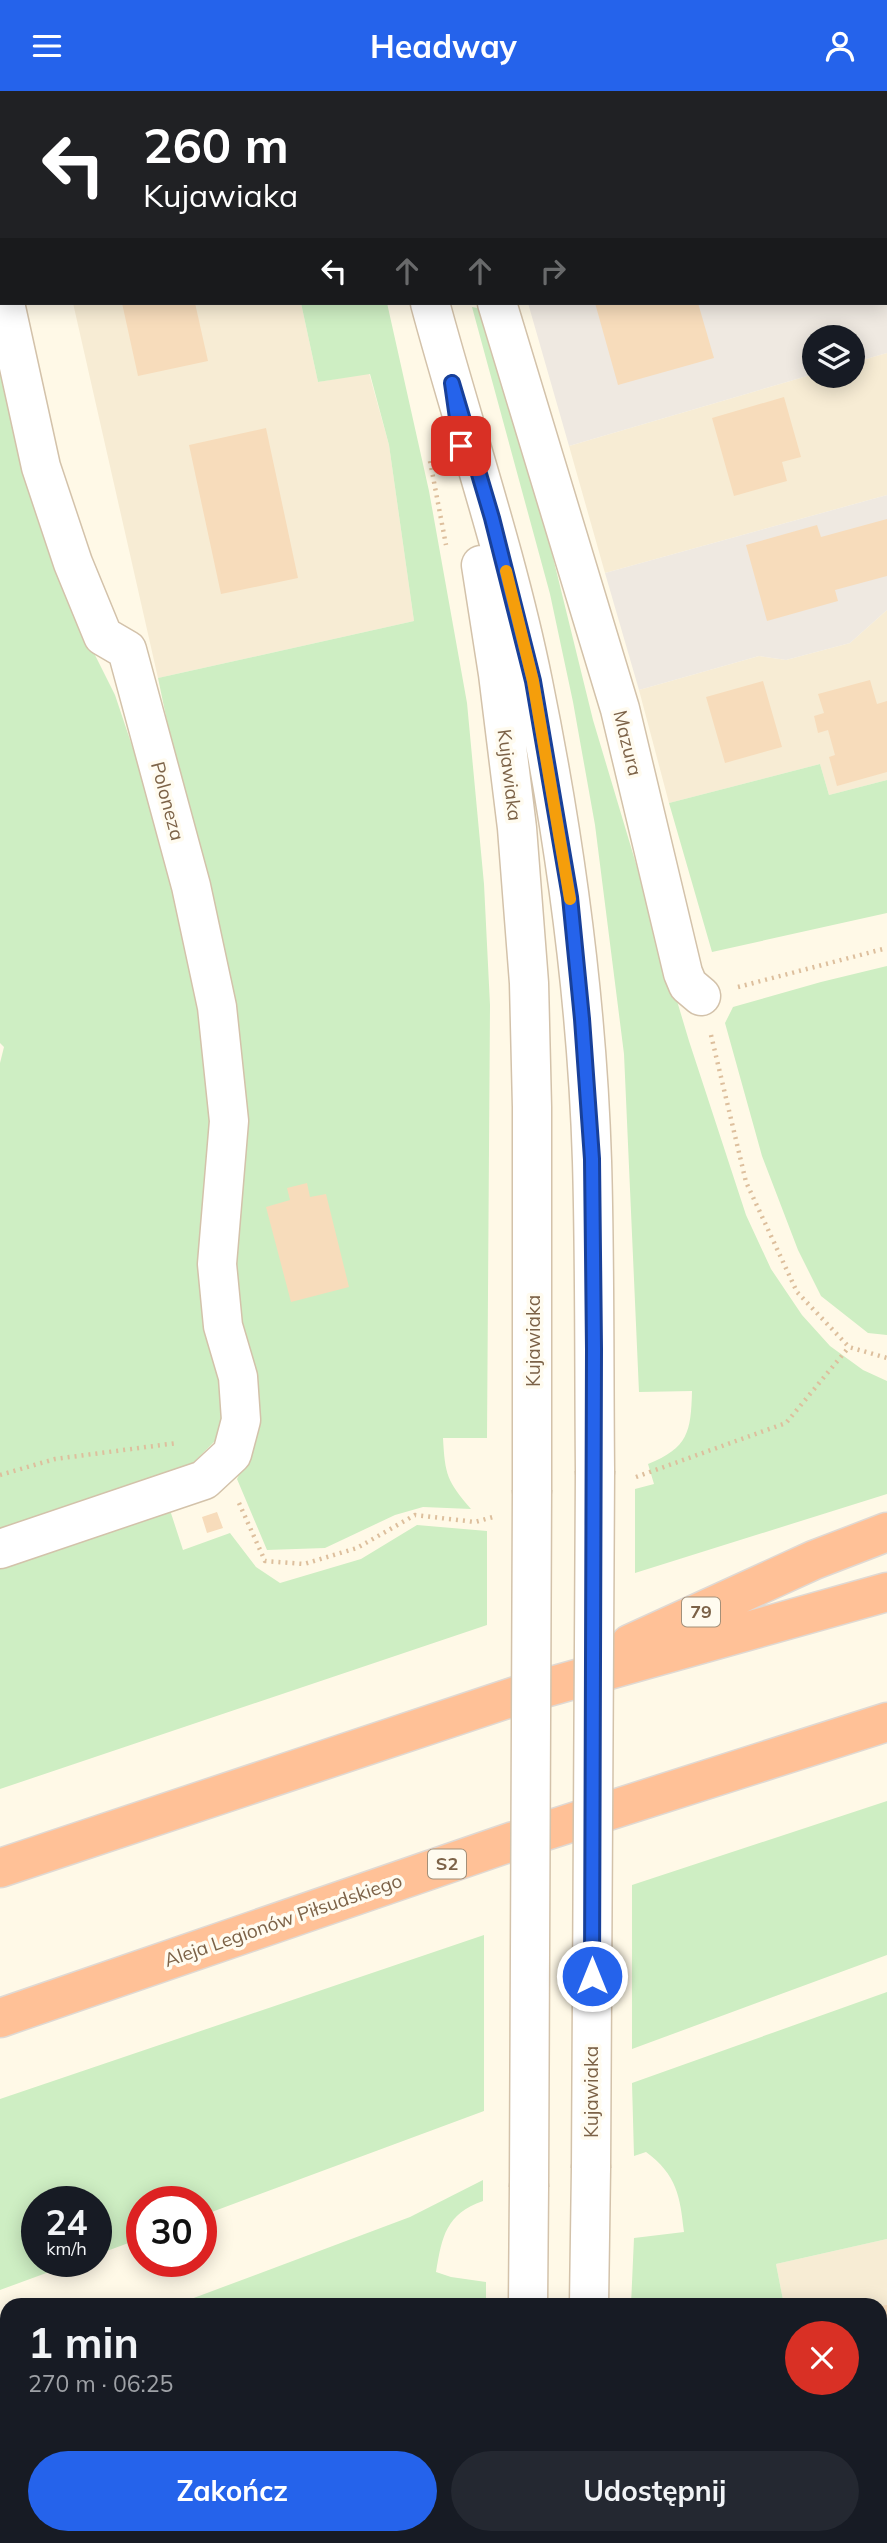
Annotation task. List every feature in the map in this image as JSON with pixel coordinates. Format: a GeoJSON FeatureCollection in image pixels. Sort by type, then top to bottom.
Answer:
{"type":"FeatureCollection","features":[{"type":"Feature","properties":{"kind":"highway","name":"79"},"geometry":{"type":"LineString","coordinates":[[516,1696],[814,1560],[887,1532]]}},
{"type":"Feature","properties":{"kind":"highway"},"geometry":{"type":"LineString","coordinates":[[0,1868],[516,1696],[887,1591]]}},
{"type":"Feature","properties":{"kind":"highway","name":"Aleja Legionów Piłsudskiego"},"geometry":{"type":"LineString","coordinates":[[0,2018],[514,1841],[887,1722]]}},
{"type":"Feature","properties":{"kind":"street","name":"Poloneza"},"geometry":{"type":"LineString","coordinates":[[5,305],[41,467],[73,563],[103,636],[127,650],[191,886],[217,1007],[229,1121],[217,1264],[223,1327],[238,1377],[242,1420],[233,1454],[222,1464]]}},
{"type":"Feature","properties":{"kind":"street","name":"Kujawiaka"},"geometry":{"type":"LineString","coordinates":[[431,305],[498,542],[533,681],[570,897],[582,1019],[592,1159],[595,1471],[589,2298]]}},
{"type":"Feature","properties":{"kind":"street","name":"Mazura"},"geometry":{"type":"LineString","coordinates":[[498,305],[620,709],[683,973],[688,985],[701,996]]}},
{"type":"Feature","properties":{"kind":"street","name":"Kujawiaka"},"geometry":{"type":"LineString","coordinates":[[452,383],[498,674],[517,828],[525,926],[533,1107],[528,2298]]}},
{"type":"Feature","properties":{"kind":"street"},"geometry":{"type":"LineString","coordinates":[[0,1549],[204,1481],[222,1464]]}},
{"type":"Feature","properties":{"kind":"path"},"geometry":{"type":"LineString","coordinates":[[429,457],[447,548]]}},
{"type":"Feature","properties":{"kind":"path"},"geometry":{"type":"LineString","coordinates":[[887,947],[701,996],[746,1182],[797,1292],[849,1347],[887,1358]]}},
{"type":"Feature","properties":{"kind":"path"},"geometry":{"type":"LineString","coordinates":[[0,1475],[55,1459],[180,1443],[222,1464]]}},
{"type":"Feature","properties":{"kind":"shaded area"},"geometry":{"type":"Polygon","coordinates":[[[73,305],[301,305],[318,382],[369,373],[389,445],[414,621],[158,678],[73,305]]]}},
{"type":"Feature","properties":{"kind":"shaded area"},"geometry":{"type":"Polygon","coordinates":[[[529,305],[887,305],[887,353],[865,359],[865,325],[802,325],[802,378],[569,446],[529,305]]]}},
{"type":"Feature","properties":{"kind":"shaded area"},"geometry":{"type":"Polygon","coordinates":[[[887,353],[887,495],[605,573],[569,446],[802,378],[802,388],[865,388],[865,359],[887,353]]]}},
{"type":"Feature","properties":{"kind":"shaded area"},"geometry":{"type":"Polygon","coordinates":[[[887,495],[887,610],[850,643],[786,660],[759,656],[639,690],[605,573],[887,495]]]}},
{"type":"Feature","properties":{"kind":"shaded area"},"geometry":{"type":"Polygon","coordinates":[[[887,610],[887,780],[829,795],[820,764],[669,803],[639,690],[759,656],[786,660],[850,643],[887,610]]]}},
{"type":"Feature","properties":{"kind":"shaded area"},"geometry":{"type":"Polygon","coordinates":[[[887,2239],[887,2298],[783,2298],[776,2264],[887,2239]]]}},
{"type":"Feature","properties":{"kind":"green space"},"geometry":{"type":"Polygon","coordinates":[[[301,305],[387,305],[429,491],[467,703],[484,884],[490,1005],[487,1438],[443,1438],[449,1477],[471,1509],[423,1507],[395,1515],[325,1548],[267,1550],[237,1479],[257,1436],[232,1249],[239,1067],[158,678],[414,621],[389,445],[370,374],[318,382],[301,305]]]}},
{"type":"Feature","properties":{"kind":"green space"},"geometry":{"type":"Polygon","coordinates":[[[472,307],[483,309],[495,322],[593,720],[689,1041],[746,1215],[771,1269],[802,1315],[830,1346],[863,1370],[887,1381],[887,1494],[635,1573],[635,1489],[654,1484],[648,1464],[672,1452],[685,1437],[692,1391],[639,1392],[624,1054],[595,825],[550,594],[472,307]]]}},
{"type":"Feature","properties":{"kind":"green space"},"geometry":{"type":"Polygon","coordinates":[[[0,350],[92,649],[115,695],[179,886],[203,979],[228,1407],[218,1438],[191,1465],[0,1532],[0,1063],[4,1047],[0,1043],[0,350]]]}},
{"type":"Feature","properties":{"kind":"green space"},"geometry":{"type":"Polygon","coordinates":[[[820,764],[829,795],[887,780],[887,913],[712,952],[669,803],[820,764]]]}},
{"type":"Feature","properties":{"kind":"green space"},"geometry":{"type":"Polygon","coordinates":[[[887,966],[887,1335],[868,1333],[821,1296],[798,1250],[762,1156],[725,1023],[733,1007],[887,966]]]}},
{"type":"Feature","properties":{"kind":"green space"},"geometry":{"type":"Polygon","coordinates":[[[168,1504],[183,1550],[230,1533],[256,1567],[280,1583],[361,1559],[417,1525],[487,1531],[487,1625],[0,1789],[0,1562],[168,1504]]]}},
{"type":"Feature","properties":{"kind":"green space"},"geometry":{"type":"Polygon","coordinates":[[[887,1801],[887,1955],[632,2049],[632,1885],[887,1801]]]}},
{"type":"Feature","properties":{"kind":"green space"},"geometry":{"type":"Polygon","coordinates":[[[484,1935],[484,2111],[217,2210],[217,2186],[126,2186],[126,2244],[112,2249],[112,2186],[21,2186],[21,2277],[35,2277],[0,2290],[0,2099],[484,1935]]]}},
{"type":"Feature","properties":{"kind":"green space"},"geometry":{"type":"Polygon","coordinates":[[[887,1992],[887,2239],[776,2264],[783,2298],[631,2298],[634,2238],[684,2232],[681,2208],[671,2178],[646,2152],[634,2156],[632,2083],[887,1992]]]}},
{"type":"Feature","properties":{"kind":"green space"},"geometry":{"type":"Polygon","coordinates":[[[483,2180],[483,2201],[471,2206],[453,2220],[444,2237],[436,2272],[486,2282],[486,2298],[194,2298],[410,2217],[483,2180]]]}},
{"type":"Feature","properties":{"kind":"building"},"geometry":{"type":"Polygon","coordinates":[[[122,305],[195,305],[208,361],[138,376],[122,305]]]}},
{"type":"Feature","properties":{"kind":"building"},"geometry":{"type":"Polygon","coordinates":[[[596,305],[699,305],[714,358],[618,385],[596,305]]]}},
{"type":"Feature","properties":{"kind":"building"},"geometry":{"type":"Polygon","coordinates":[[[784,397],[801,457],[782,462],[787,481],[734,496],[712,418],[784,397]]]}},
{"type":"Feature","properties":{"kind":"building"},"geometry":{"type":"Polygon","coordinates":[[[266,428],[298,578],[221,594],[189,445],[266,428]]]}},
{"type":"Feature","properties":{"kind":"building"},"geometry":{"type":"Polygon","coordinates":[[[887,519],[887,576],[835,590],[838,601],[767,621],[746,545],[817,525],[821,537],[887,519]]]}},
{"type":"Feature","properties":{"kind":"building"},"geometry":{"type":"Polygon","coordinates":[[[870,680],[877,704],[887,701],[887,772],[837,786],[829,757],[835,755],[828,730],[818,733],[814,716],[824,713],[818,694],[870,680]]]}},
{"type":"Feature","properties":{"kind":"building"},"geometry":{"type":"Polygon","coordinates":[[[763,681],[782,747],[725,763],[706,697],[763,681]]]}},
{"type":"Feature","properties":{"kind":"building"},"geometry":{"type":"Polygon","coordinates":[[[307,1183],[310,1197],[326,1194],[349,1287],[291,1302],[266,1207],[290,1200],[287,1188],[307,1183]]]}},
{"type":"Feature","properties":{"kind":"building"},"geometry":{"type":"Polygon","coordinates":[[[217,1512],[223,1528],[207,1533],[202,1517],[217,1512]]]}},
{"type":"Feature","properties":{"kind":"slow traffic"},"geometry":{"type":"LineString","coordinates":[[506,571],[533,681],[570,899]]}},
{"type":"Feature","properties":{"kind":"route"},"geometry":{"type":"LineString","coordinates":[[461,446],[452,383],[492,518],[533,681],[570,897],[582,1019],[592,1159],[594,1349],[592,1976]]}}]}
